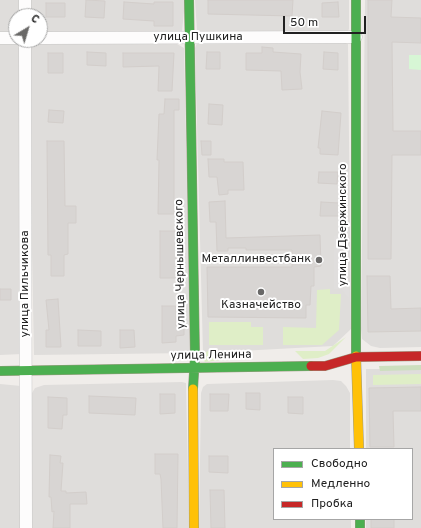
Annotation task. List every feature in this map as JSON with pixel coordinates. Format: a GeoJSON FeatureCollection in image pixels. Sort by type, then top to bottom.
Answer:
{"type":"FeatureCollection","features":[{"type":"Feature","properties":{"kind":"main road","name":"улица Чернышевского"},"geometry":{"type":"LineString","coordinates":[[189,0],[195,369],[193,380],[194,528]]}},
{"type":"Feature","properties":{"kind":"main road","name":"улица Дзержинского"},"geometry":{"type":"LineString","coordinates":[[356,0],[356,357],[359,448]]}},
{"type":"Feature","properties":{"kind":"main road","name":"улица Ленина"},"geometry":{"type":"LineString","coordinates":[[0,371],[26,372],[325,366],[356,357],[421,356]]}},
{"type":"Feature","properties":{"kind":"street","name":"улица Пушкина"},"geometry":{"type":"LineString","coordinates":[[48,38],[356,37]]}},
{"type":"Feature","properties":{"kind":"street","name":"улица Пильчикова"},"geometry":{"type":"LineString","coordinates":[[25,48],[26,528]]}},
{"type":"Feature","properties":{"kind":"shaded area"},"geometry":{"type":"Polygon","coordinates":[[[0,0],[21,0],[21,8],[8,8],[8,33],[0,33],[0,0]]]}},
{"type":"Feature","properties":{"kind":"shaded area"},"geometry":{"type":"Polygon","coordinates":[[[29,0],[185,0],[182,32],[48,33],[48,8],[29,8],[29,0]]]}},
{"type":"Feature","properties":{"kind":"shaded area"},"geometry":{"type":"Polygon","coordinates":[[[195,0],[349,0],[349,29],[347,33],[201,34],[197,31],[195,0]]]}},
{"type":"Feature","properties":{"kind":"shaded area"},"geometry":{"type":"Polygon","coordinates":[[[365,0],[421,0],[421,347],[380,348],[371,346],[362,339],[365,0]]]}},
{"type":"Feature","properties":{"kind":"shaded area"},"geometry":{"type":"Polygon","coordinates":[[[48,41],[177,44],[184,48],[191,353],[34,355],[29,48],[48,48],[48,41]]]}},
{"type":"Feature","properties":{"kind":"shaded area"},"geometry":{"type":"Polygon","coordinates":[[[0,42],[8,42],[8,48],[19,48],[20,50],[22,354],[0,355],[0,42]]]}},
{"type":"Feature","properties":{"kind":"shaded area"},"geometry":{"type":"Polygon","coordinates":[[[344,42],[348,44],[351,329],[333,346],[203,353],[195,48],[197,43],[344,42]]]}},
{"type":"Feature","properties":{"kind":"shaded area"},"geometry":{"type":"Polygon","coordinates":[[[350,228],[349,299],[341,289],[334,289],[334,236],[346,233],[350,228]]]}},
{"type":"Feature","properties":{"kind":"shaded area"},"geometry":{"type":"Polygon","coordinates":[[[366,369],[421,369],[421,528],[366,528],[366,520],[413,520],[413,448],[366,448],[366,369]]]}},
{"type":"Feature","properties":{"kind":"shaded area"},"geometry":{"type":"Polygon","coordinates":[[[333,380],[341,381],[346,386],[350,393],[350,448],[273,448],[273,520],[351,520],[351,528],[199,528],[201,393],[203,387],[207,384],[333,380]]]}},
{"type":"Feature","properties":{"kind":"shaded area"},"geometry":{"type":"Polygon","coordinates":[[[186,383],[189,528],[30,528],[32,393],[35,388],[44,385],[186,383]]]}},
{"type":"Feature","properties":{"kind":"shaded area"},"geometry":{"type":"Polygon","coordinates":[[[0,384],[21,386],[22,528],[0,528],[0,384]]]}},
{"type":"Feature","properties":{"kind":"green space"},"geometry":{"type":"Polygon","coordinates":[[[409,55],[421,55],[421,70],[409,69],[409,55]]]}},
{"type":"Feature","properties":{"kind":"green space"},"geometry":{"type":"Polygon","coordinates":[[[330,289],[330,294],[341,294],[339,330],[322,345],[283,345],[283,327],[316,328],[317,290],[330,289]]]}},
{"type":"Feature","properties":{"kind":"green space"},"geometry":{"type":"Polygon","coordinates":[[[209,322],[251,322],[251,327],[263,327],[263,345],[209,345],[209,322]]]}},
{"type":"Feature","properties":{"kind":"green space"},"geometry":{"type":"Polygon","coordinates":[[[346,337],[329,354],[318,358],[303,359],[295,351],[325,351],[346,337]]]}},
{"type":"Feature","properties":{"kind":"green space"},"geometry":{"type":"Polygon","coordinates":[[[208,351],[233,351],[229,359],[205,362],[200,356],[208,351]]]}},
{"type":"Feature","properties":{"kind":"green space"},"geometry":{"type":"Polygon","coordinates":[[[421,365],[421,370],[380,371],[379,366],[421,365]]]}},
{"type":"Feature","properties":{"kind":"green space"},"geometry":{"type":"Polygon","coordinates":[[[421,374],[421,384],[373,385],[373,375],[421,374]]]}},
{"type":"Feature","properties":{"kind":"building"},"geometry":{"type":"Polygon","coordinates":[[[86,0],[105,1],[104,18],[85,17],[86,0]]]}},
{"type":"Feature","properties":{"kind":"building"},"geometry":{"type":"Polygon","coordinates":[[[208,0],[293,0],[292,16],[208,14],[208,0]]]}},
{"type":"Feature","properties":{"kind":"building"},"geometry":{"type":"Polygon","coordinates":[[[368,0],[392,0],[391,17],[421,18],[421,43],[392,42],[393,131],[421,131],[421,155],[392,155],[391,259],[368,259],[368,0]]]}},
{"type":"Feature","properties":{"kind":"building"},"geometry":{"type":"Polygon","coordinates":[[[124,2],[154,4],[154,2],[173,2],[173,26],[154,26],[154,21],[123,19],[124,2]]]}},
{"type":"Feature","properties":{"kind":"building"},"geometry":{"type":"Polygon","coordinates":[[[338,2],[339,17],[322,17],[322,3],[338,2]]]}},
{"type":"Feature","properties":{"kind":"building"},"geometry":{"type":"Polygon","coordinates":[[[46,3],[65,3],[65,17],[48,17],[48,8],[46,8],[46,3]]]}},
{"type":"Feature","properties":{"kind":"building"},"geometry":{"type":"Polygon","coordinates":[[[262,47],[273,48],[273,52],[301,54],[300,72],[302,89],[282,90],[281,71],[246,70],[246,53],[262,53],[262,47]]]}},
{"type":"Feature","properties":{"kind":"building"},"geometry":{"type":"Polygon","coordinates":[[[87,52],[106,53],[106,66],[87,65],[87,52]]]}},
{"type":"Feature","properties":{"kind":"building"},"geometry":{"type":"Polygon","coordinates":[[[207,52],[220,52],[220,69],[206,69],[207,52]]]}},
{"type":"Feature","properties":{"kind":"building"},"geometry":{"type":"Polygon","coordinates":[[[324,52],[338,53],[338,70],[323,69],[324,52]]]}},
{"type":"Feature","properties":{"kind":"building"},"geometry":{"type":"Polygon","coordinates":[[[48,53],[63,53],[63,73],[48,73],[48,53]]]}},
{"type":"Feature","properties":{"kind":"building"},"geometry":{"type":"Polygon","coordinates":[[[123,53],[174,53],[172,91],[158,91],[159,66],[123,67],[123,53]]]}},
{"type":"Feature","properties":{"kind":"building"},"geometry":{"type":"Polygon","coordinates":[[[165,99],[179,99],[179,110],[174,110],[174,214],[158,214],[159,160],[157,160],[159,114],[164,114],[165,99]]]}},
{"type":"Feature","properties":{"kind":"building"},"geometry":{"type":"Polygon","coordinates":[[[209,104],[223,105],[222,125],[208,124],[209,104]]]}},
{"type":"Feature","properties":{"kind":"building"},"geometry":{"type":"Polygon","coordinates":[[[49,110],[64,111],[63,123],[48,122],[49,110]]]}},
{"type":"Feature","properties":{"kind":"building"},"geometry":{"type":"Polygon","coordinates":[[[322,111],[341,113],[338,155],[320,154],[320,148],[318,148],[322,111]]]}},
{"type":"Feature","properties":{"kind":"building"},"geometry":{"type":"Polygon","coordinates":[[[47,141],[64,141],[65,206],[76,206],[76,223],[68,223],[68,254],[64,255],[64,276],[51,276],[51,255],[48,255],[47,141]]]}},
{"type":"Feature","properties":{"kind":"building"},"geometry":{"type":"Polygon","coordinates":[[[201,141],[211,141],[211,155],[202,155],[201,141]]]}},
{"type":"Feature","properties":{"kind":"building"},"geometry":{"type":"Polygon","coordinates":[[[208,159],[224,159],[224,162],[243,162],[244,190],[228,190],[228,194],[219,195],[217,177],[209,177],[208,159]]]}},
{"type":"Feature","properties":{"kind":"building"},"geometry":{"type":"Polygon","coordinates":[[[319,172],[338,172],[337,184],[318,183],[319,172]]]}},
{"type":"Feature","properties":{"kind":"building","name":"Казначейство"},"geometry":{"type":"Polygon","coordinates":[[[225,201],[226,238],[320,235],[321,266],[314,267],[314,286],[311,286],[310,305],[306,305],[306,318],[208,317],[207,267],[292,267],[292,250],[246,250],[246,248],[228,248],[228,251],[217,251],[216,222],[210,222],[209,202],[225,201]]]}},
{"type":"Feature","properties":{"kind":"building"},"geometry":{"type":"Polygon","coordinates":[[[321,202],[339,203],[339,216],[320,216],[321,202]]]}},
{"type":"Feature","properties":{"kind":"building"},"geometry":{"type":"Polygon","coordinates":[[[160,231],[176,231],[176,278],[160,278],[160,231]]]}},
{"type":"Feature","properties":{"kind":"building"},"geometry":{"type":"Polygon","coordinates":[[[367,276],[390,276],[391,309],[421,308],[421,331],[368,332],[367,276]]]}},
{"type":"Feature","properties":{"kind":"building"},"geometry":{"type":"Polygon","coordinates":[[[0,289],[11,289],[11,300],[0,300],[0,289]]]}},
{"type":"Feature","properties":{"kind":"building"},"geometry":{"type":"Polygon","coordinates":[[[58,299],[61,347],[46,347],[46,330],[49,330],[46,300],[58,299]]]}},
{"type":"Feature","properties":{"kind":"building"},"geometry":{"type":"Polygon","coordinates":[[[162,306],[176,306],[176,326],[184,325],[184,335],[176,336],[176,342],[162,343],[162,306]]]}},
{"type":"Feature","properties":{"kind":"building"},"geometry":{"type":"Polygon","coordinates":[[[78,330],[101,331],[101,346],[78,346],[78,330]]]}},
{"type":"Feature","properties":{"kind":"building"},"geometry":{"type":"Polygon","coordinates":[[[120,330],[134,330],[135,347],[120,348],[120,330]]]}},
{"type":"Feature","properties":{"kind":"building"},"geometry":{"type":"Polygon","coordinates":[[[421,387],[421,411],[393,411],[394,447],[370,447],[369,388],[421,387]]]}},
{"type":"Feature","properties":{"kind":"building"},"geometry":{"type":"Polygon","coordinates":[[[246,393],[260,393],[260,410],[246,409],[246,393]]]}},
{"type":"Feature","properties":{"kind":"building"},"geometry":{"type":"Polygon","coordinates":[[[160,394],[175,394],[175,413],[160,414],[160,394]]]}},
{"type":"Feature","properties":{"kind":"building"},"geometry":{"type":"Polygon","coordinates":[[[210,394],[229,394],[228,411],[210,411],[210,394]]]}},
{"type":"Feature","properties":{"kind":"building"},"geometry":{"type":"Polygon","coordinates":[[[89,396],[136,398],[135,415],[89,413],[89,396]]]}},
{"type":"Feature","properties":{"kind":"building"},"geometry":{"type":"Polygon","coordinates":[[[48,397],[67,398],[67,415],[63,415],[62,429],[48,428],[48,397]]]}},
{"type":"Feature","properties":{"kind":"building"},"geometry":{"type":"Polygon","coordinates":[[[288,397],[303,397],[303,414],[288,413],[288,397]]]}},
{"type":"Feature","properties":{"kind":"building"},"geometry":{"type":"Polygon","coordinates":[[[155,454],[178,454],[177,528],[163,528],[161,479],[160,474],[155,474],[155,454]]]}},
{"type":"Feature","properties":{"kind":"building"},"geometry":{"type":"Polygon","coordinates":[[[50,455],[61,456],[60,463],[63,463],[61,491],[66,491],[66,493],[86,492],[87,504],[70,504],[70,528],[53,528],[54,511],[52,512],[51,497],[49,497],[50,455]]]}},
{"type":"Feature","properties":{"kind":"building"},"geometry":{"type":"Polygon","coordinates":[[[209,456],[228,456],[228,473],[209,472],[209,456]]]}},
{"type":"Feature","properties":{"kind":"building"},"geometry":{"type":"Polygon","coordinates":[[[210,490],[224,490],[225,528],[211,528],[210,490]]]}},
{"type":"Feature","properties":{"kind":"building"},"geometry":{"type":"Polygon","coordinates":[[[371,520],[394,520],[394,528],[371,528],[371,520]]]}},
{"type":"Feature","properties":{"kind":"traffic: fast"},"geometry":{"type":"LineString","coordinates":[[189,0],[195,356],[193,389]]}},
{"type":"Feature","properties":{"kind":"traffic: fast"},"geometry":{"type":"LineString","coordinates":[[356,0],[356,356]]}},
{"type":"Feature","properties":{"kind":"traffic: fast"},"geometry":{"type":"LineString","coordinates":[[0,371],[311,366]]}},
{"type":"Feature","properties":{"kind":"traffic: fast"},"geometry":{"type":"LineString","coordinates":[[360,520],[360,528]]}},
{"type":"Feature","properties":{"kind":"traffic: slow"},"geometry":{"type":"LineString","coordinates":[[356,356],[359,448]]}},
{"type":"Feature","properties":{"kind":"traffic: slow"},"geometry":{"type":"LineString","coordinates":[[193,389],[194,528]]}},
{"type":"Feature","properties":{"kind":"traffic: jam"},"geometry":{"type":"LineString","coordinates":[[311,366],[325,366],[356,357],[421,356]]}},
{"type":"Feature","properties":{"kind":"place","name":"Металлинвестбанк"},"geometry":{"type":"Point","coordinates":[319,260]}},
{"type":"Feature","properties":{"kind":"place","name":"Казначейство"},"geometry":{"type":"Point","coordinates":[261,292]}}]}
